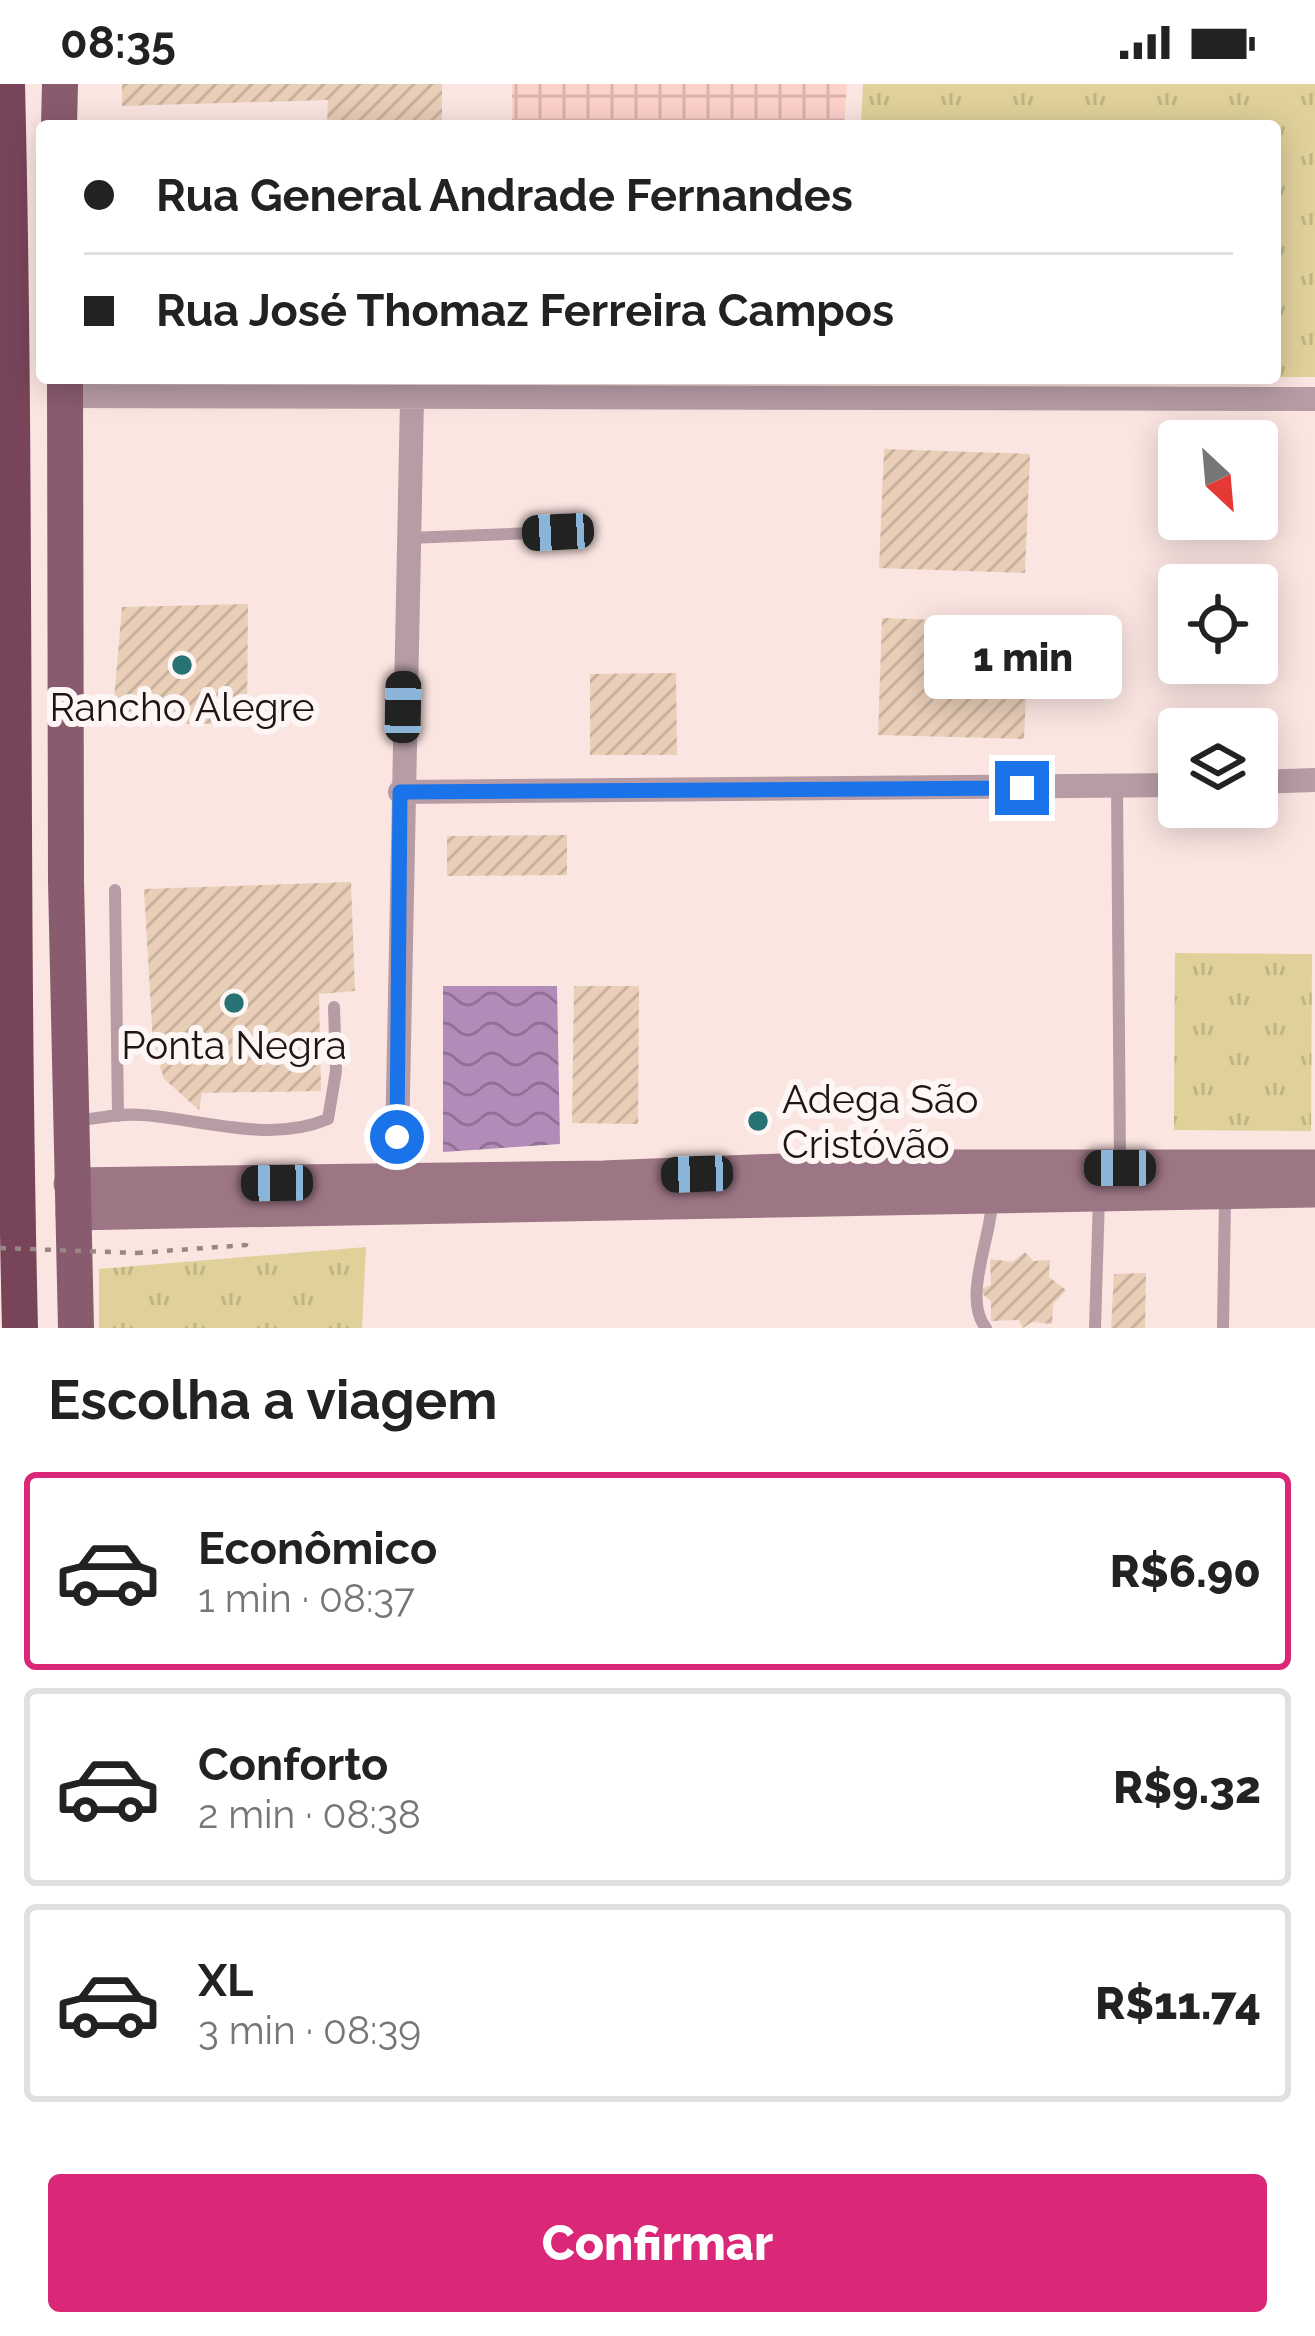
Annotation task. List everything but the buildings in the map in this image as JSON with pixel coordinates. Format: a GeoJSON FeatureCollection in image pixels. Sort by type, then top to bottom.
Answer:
{"type":"FeatureCollection","features":[{"type":"Feature","properties":{"kind":"highway"},"geometry":{"type":"LineString","coordinates":[[8,84],[17,515],[12,788],[20,1328]]}},
{"type":"Feature","properties":{"kind":"main road"},"geometry":{"type":"LineString","coordinates":[[59,84],[59,120]]}},
{"type":"Feature","properties":{"kind":"main road"},"geometry":{"type":"LineString","coordinates":[[66,387],[69,1121],[76,1328]]}},
{"type":"Feature","properties":{"kind":"main road"},"geometry":{"type":"LineString","coordinates":[[396,1193],[879,1166],[1225,1192],[1315,1191]]}},
{"type":"Feature","properties":{"kind":"main road"},"geometry":{"type":"LineString","coordinates":[[71,1199],[396,1193],[992,1195],[1315,1166]]}},
{"type":"Feature","properties":{"kind":"street"},"geometry":{"type":"LineString","coordinates":[[66,387],[363,388],[412,398],[849,394],[1315,399]]}},
{"type":"Feature","properties":{"kind":"street"},"geometry":{"type":"LineString","coordinates":[[396,1193],[400,792],[412,398]]}},
{"type":"Feature","properties":{"kind":"street"},"geometry":{"type":"LineString","coordinates":[[1278,781],[1315,780]]}},
{"type":"Feature","properties":{"kind":"street"},"geometry":{"type":"LineString","coordinates":[[400,792],[1158,786]]}},
{"type":"Feature","properties":{"kind":"lane"},"geometry":{"type":"LineString","coordinates":[[407,538],[558,532]]}},
{"type":"Feature","properties":{"kind":"lane"},"geometry":{"type":"LineString","coordinates":[[1095,1328],[1110,1181],[1117,788]]}},
{"type":"Feature","properties":{"kind":"lane"},"geometry":{"type":"LineString","coordinates":[[115,890],[118,1116]]}},
{"type":"Feature","properties":{"kind":"lane"},"geometry":{"type":"LineString","coordinates":[[69,1121],[142,1115],[198,1127],[306,1129],[328,1119],[336,1071],[334,1007]]}},
{"type":"Feature","properties":{"kind":"lane"},"geometry":{"type":"LineString","coordinates":[[1223,1328],[1225,1192]]}},
{"type":"Feature","properties":{"kind":"lane"},"geometry":{"type":"LineString","coordinates":[[986,1328],[977,1316],[978,1287],[992,1195]]}},
{"type":"Feature","properties":{"kind":"path"},"geometry":{"type":"LineString","coordinates":[[0,1248],[137,1253],[245,1245],[246,1238],[180,1239]]}},
{"type":"Feature","properties":{"kind":"shaded area"},"geometry":{"type":"Polygon","coordinates":[[[512,84],[847,84],[844,120],[512,120],[512,84]]]}},
{"type":"Feature","properties":{"kind":"green space"},"geometry":{"type":"Polygon","coordinates":[[[863,84],[1315,84],[1315,377],[1281,377],[1281,120],[861,120],[863,84]]]}},
{"type":"Feature","properties":{"kind":"green space"},"geometry":{"type":"Polygon","coordinates":[[[1175,953],[1312,954],[1311,1131],[1174,1130],[1175,953]]]}},
{"type":"Feature","properties":{"kind":"green space"},"geometry":{"type":"Polygon","coordinates":[[[366,1247],[362,1328],[99,1328],[99,1269],[366,1247]]]}},
{"type":"Feature","properties":{"kind":"water"},"geometry":{"type":"Polygon","coordinates":[[[443,986],[557,986],[560,1144],[443,1152],[443,986]]]}},
{"type":"Feature","properties":{"kind":"place","name":"Rancho Alegre"},"geometry":{"type":"Point","coordinates":[182,665]}},
{"type":"Feature","properties":{"kind":"place","name":"Ponta Negra"},"geometry":{"type":"Point","coordinates":[234,1003]}},
{"type":"Feature","properties":{"kind":"place","name":"Adega São Cristóvão"},"geometry":{"type":"Point","coordinates":[758,1121]}},
{"type":"Feature","properties":{"kind":"route"},"geometry":{"type":"LineString","coordinates":[[397,1137],[400,792],[1022,788]]}}]}
